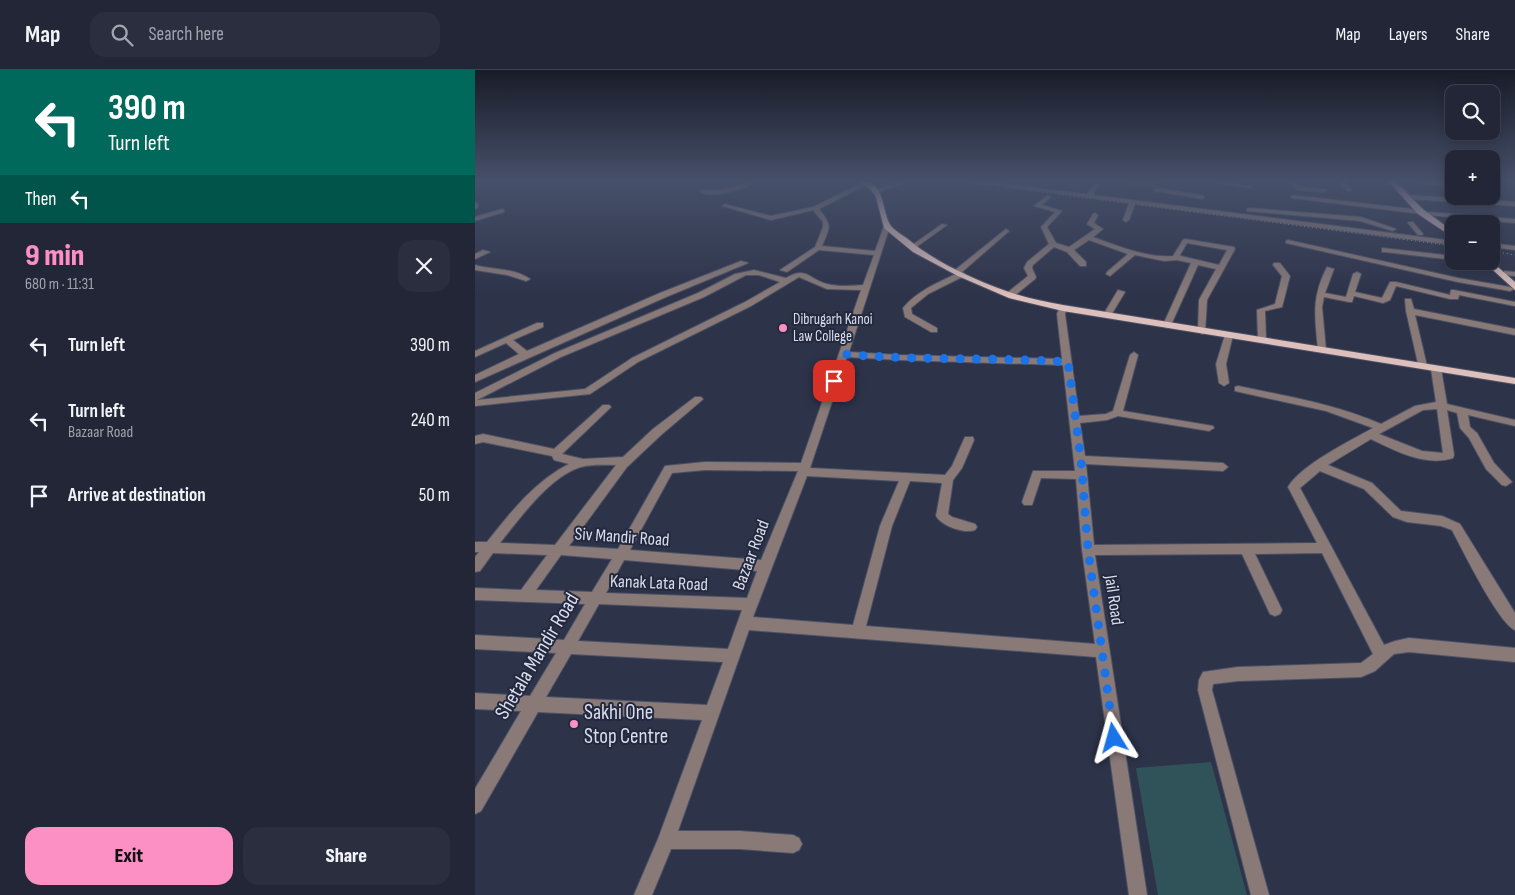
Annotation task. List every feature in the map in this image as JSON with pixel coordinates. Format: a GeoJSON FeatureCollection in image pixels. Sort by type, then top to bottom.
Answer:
{"type":"FeatureCollection","features":[{"type":"Feature","properties":{"kind":"main road"},"geometry":{"type":"LineString","coordinates":[[887,220],[887,226],[913,247],[959,273],[1010,295],[1107,316],[1515,381]]}},
{"type":"Feature","properties":{"kind":"main road"},"geometry":{"type":"LineString","coordinates":[[1432,220],[1445,232]]}},
{"type":"Feature","properties":{"kind":"main road"},"geometry":{"type":"LineString","coordinates":[[1498,270],[1511,281]]}},
{"type":"Feature","properties":{"kind":"street"},"geometry":{"type":"LineString","coordinates":[[784,270],[818,248],[826,227],[824,220]]}},
{"type":"Feature","properties":{"kind":"street"},"geometry":{"type":"LineString","coordinates":[[1051,220],[1044,227],[1053,244],[1070,250],[1083,264]]}},
{"type":"Feature","properties":{"kind":"street"},"geometry":{"type":"LineString","coordinates":[[1070,250],[1100,229],[1089,224],[1092,220]]}},
{"type":"Feature","properties":{"kind":"street"},"geometry":{"type":"LineString","coordinates":[[1295,220],[1445,239]]}},
{"type":"Feature","properties":{"kind":"street"},"geometry":{"type":"LineString","coordinates":[[1363,220],[1389,228],[1445,238]]}},
{"type":"Feature","properties":{"kind":"street"},"geometry":{"type":"LineString","coordinates":[[1434,220],[1445,226]]}},
{"type":"Feature","properties":{"kind":"street"},"geometry":{"type":"LineString","coordinates":[[1493,220],[1515,221]]}},
{"type":"Feature","properties":{"kind":"street"},"geometry":{"type":"LineString","coordinates":[[1411,223],[1420,234]]}},
{"type":"Feature","properties":{"kind":"street"},"geometry":{"type":"LineString","coordinates":[[913,247],[945,225]]}},
{"type":"Feature","properties":{"kind":"street","name":"Bazaar Road"},"geometry":{"type":"LineString","coordinates":[[643,895],[666,840],[765,566],[804,470],[887,226]]}},
{"type":"Feature","properties":{"kind":"street"},"geometry":{"type":"LineString","coordinates":[[934,330],[908,315],[907,308],[929,291],[959,273],[1006,231]]}},
{"type":"Feature","properties":{"kind":"street"},"geometry":{"type":"LineString","coordinates":[[1087,238],[1133,253],[1177,258],[1222,268]]}},
{"type":"Feature","properties":{"kind":"street"},"geometry":{"type":"LineString","coordinates":[[1177,258],[1176,255],[1185,241],[1231,249],[1203,300],[1202,331]]}},
{"type":"Feature","properties":{"kind":"street"},"geometry":{"type":"LineString","coordinates":[[1288,242],[1458,280],[1511,281]]}},
{"type":"Feature","properties":{"kind":"street"},"geometry":{"type":"LineString","coordinates":[[1010,295],[1031,277],[1028,268],[1030,264],[1053,244]]}},
{"type":"Feature","properties":{"kind":"street"},"geometry":{"type":"LineString","coordinates":[[1500,246],[1515,248]]}},
{"type":"Feature","properties":{"kind":"street"},"geometry":{"type":"LineString","coordinates":[[818,248],[877,253]]}},
{"type":"Feature","properties":{"kind":"street"},"geometry":{"type":"LineString","coordinates":[[1385,250],[1445,257]]}},
{"type":"Feature","properties":{"kind":"street"},"geometry":{"type":"LineString","coordinates":[[475,257],[486,252]]}},
{"type":"Feature","properties":{"kind":"street"},"geometry":{"type":"LineString","coordinates":[[1110,274],[1133,253]]}},
{"type":"Feature","properties":{"kind":"street"},"geometry":{"type":"LineString","coordinates":[[1167,325],[1195,262]]}},
{"type":"Feature","properties":{"kind":"street"},"geometry":{"type":"LineString","coordinates":[[475,379],[663,295],[744,263]]}},
{"type":"Feature","properties":{"kind":"street"},"geometry":{"type":"LineString","coordinates":[[1262,340],[1261,310],[1279,305],[1286,276],[1277,265]]}},
{"type":"Feature","properties":{"kind":"street"},"geometry":{"type":"LineString","coordinates":[[475,267],[482,270],[508,273],[526,279]]}},
{"type":"Feature","properties":{"kind":"street"},"geometry":{"type":"LineString","coordinates":[[1321,350],[1318,307],[1330,269]]}},
{"type":"Feature","properties":{"kind":"street"},"geometry":{"type":"LineString","coordinates":[[475,397],[574,348],[702,294],[744,273],[763,273],[786,280]]}},
{"type":"Feature","properties":{"kind":"street"},"geometry":{"type":"LineString","coordinates":[[475,402],[587,392],[635,360],[748,304],[786,280],[802,274],[819,284],[831,287],[865,287]]}},
{"type":"Feature","properties":{"kind":"street"},"geometry":{"type":"LineString","coordinates":[[1349,300],[1357,274]]}},
{"type":"Feature","properties":{"kind":"street"},"geometry":{"type":"LineString","coordinates":[[1320,296],[1324,295],[1349,300],[1383,301],[1387,298],[1393,284],[1396,284],[1450,297],[1455,297],[1454,292],[1515,304]]}},
{"type":"Feature","properties":{"kind":"street"},"geometry":{"type":"LineString","coordinates":[[1107,316],[1121,292]]}},
{"type":"Feature","properties":{"kind":"street"},"geometry":{"type":"LineString","coordinates":[[1408,301],[1422,366]]}},
{"type":"Feature","properties":{"kind":"street","name":"Jail Road"},"geometry":{"type":"LineString","coordinates":[[1063,308],[1061,314],[1081,460],[1088,550],[1138,895]]}},
{"type":"Feature","properties":{"kind":"street"},"geometry":{"type":"LineString","coordinates":[[1410,311],[1515,332]]}},
{"type":"Feature","properties":{"kind":"street"},"geometry":{"type":"LineString","coordinates":[[475,354],[540,325]]}},
{"type":"Feature","properties":{"kind":"street"},"geometry":{"type":"LineString","coordinates":[[1224,383],[1221,364],[1229,335]]}},
{"type":"Feature","properties":{"kind":"street"},"geometry":{"type":"LineString","coordinates":[[507,340],[524,353],[523,356]]}},
{"type":"Feature","properties":{"kind":"street"},"geometry":{"type":"LineString","coordinates":[[843,354],[913,358],[1021,359],[1068,362]]}},
{"type":"Feature","properties":{"kind":"street"},"geometry":{"type":"LineString","coordinates":[[1117,413],[1134,355]]}},
{"type":"Feature","properties":{"kind":"street"},"geometry":{"type":"LineString","coordinates":[[1372,435],[1432,458],[1448,456],[1435,369]]}},
{"type":"Feature","properties":{"kind":"street"},"geometry":{"type":"LineString","coordinates":[[1238,389],[1344,413],[1381,428]]}},
{"type":"Feature","properties":{"kind":"street"},"geometry":{"type":"LineString","coordinates":[[523,596],[626,461],[657,432],[698,399]]}},
{"type":"Feature","properties":{"kind":"street"},"geometry":{"type":"LineString","coordinates":[[1382,656],[1294,487],[1298,480],[1324,463],[1381,428],[1421,408],[1442,406],[1515,422]]}},
{"type":"Feature","properties":{"kind":"street"},"geometry":{"type":"LineString","coordinates":[[556,453],[605,407]]}},
{"type":"Feature","properties":{"kind":"street"},"geometry":{"type":"LineString","coordinates":[[1462,410],[1465,428],[1473,436],[1490,466],[1506,482]]}},
{"type":"Feature","properties":{"kind":"street"},"geometry":{"type":"LineString","coordinates":[[1076,426],[1117,413],[1209,428]]}},
{"type":"Feature","properties":{"kind":"street"},"geometry":{"type":"LineString","coordinates":[[475,440],[483,438],[556,453],[558,457],[583,463],[626,461]]}},
{"type":"Feature","properties":{"kind":"street"},"geometry":{"type":"LineString","coordinates":[[969,440],[957,468],[948,479],[943,518],[971,527]]}},
{"type":"Feature","properties":{"kind":"street"},"geometry":{"type":"LineString","coordinates":[[1081,460],[1223,467]]}},
{"type":"Feature","properties":{"kind":"street"},"geometry":{"type":"LineString","coordinates":[[475,568],[490,547],[548,483],[567,469],[583,463]]}},
{"type":"Feature","properties":{"kind":"street"},"geometry":{"type":"LineString","coordinates":[[1324,463],[1368,486],[1397,514],[1407,518],[1442,521],[1455,527],[1515,624]]}},
{"type":"Feature","properties":{"kind":"street","name":"Shetala Mandir Road"},"geometry":{"type":"LineString","coordinates":[[475,804],[621,556],[667,472],[672,468],[739,465],[804,470]]}},
{"type":"Feature","properties":{"kind":"street"},"geometry":{"type":"LineString","coordinates":[[804,470],[948,479]]}},
{"type":"Feature","properties":{"kind":"street"},"geometry":{"type":"LineString","coordinates":[[1028,502],[1037,474],[1082,476]]}},
{"type":"Feature","properties":{"kind":"street"},"geometry":{"type":"LineString","coordinates":[[858,631],[886,526],[906,476]]}},
{"type":"Feature","properties":{"kind":"street","name":"Siv Mandir Road"},"geometry":{"type":"LineString","coordinates":[[475,547],[557,550],[765,566]]}},
{"type":"Feature","properties":{"kind":"street"},"geometry":{"type":"LineString","coordinates":[[1246,548],[1275,610]]}},
{"type":"Feature","properties":{"kind":"street"},"geometry":{"type":"LineString","coordinates":[[1088,550],[1326,548]]}},
{"type":"Feature","properties":{"kind":"street","name":"Kanak Lata Road"},"geometry":{"type":"LineString","coordinates":[[475,594],[752,604]]}},
{"type":"Feature","properties":{"kind":"street"},"geometry":{"type":"LineString","coordinates":[[745,623],[1102,651]]}},
{"type":"Feature","properties":{"kind":"street"},"geometry":{"type":"LineString","coordinates":[[475,642],[568,645],[733,656]]}},
{"type":"Feature","properties":{"kind":"street"},"geometry":{"type":"LineString","coordinates":[[1260,895],[1205,690],[1208,677],[1238,674],[1361,670],[1376,663],[1394,647],[1409,645],[1515,655]]}},
{"type":"Feature","properties":{"kind":"street"},"geometry":{"type":"LineString","coordinates":[[475,701],[711,713]]}},
{"type":"Feature","properties":{"kind":"street"},"geometry":{"type":"LineString","coordinates":[[666,840],[779,841],[793,844]]}},
{"type":"Feature","properties":{"kind":"shaded area"},"geometry":{"type":"Polygon","coordinates":[[[1211,762],[1247,895],[1158,895],[1136,768],[1211,762]]]}},
{"type":"Feature","properties":{"kind":"railway"},"geometry":{"type":"LineString","coordinates":[[1251,220],[1445,245]]}},
{"type":"Feature","properties":{"kind":"railway"},"geometry":{"type":"LineString","coordinates":[[1500,252],[1515,255]]}},
{"type":"Feature","properties":{"kind":"place","name":"Dibrugarh Kanoi Law College"},"geometry":{"type":"Point","coordinates":[783,328]}},
{"type":"Feature","properties":{"kind":"place","name":"Sakhi One Stop Centre"},"geometry":{"type":"Point","coordinates":[574,724]}},
{"type":"Feature","properties":{"kind":"route"},"geometry":{"type":"LineString","coordinates":[[834,381],[843,354],[913,358],[1021,359],[1068,362],[1081,460],[1088,550],[1114,738]]}}]}
